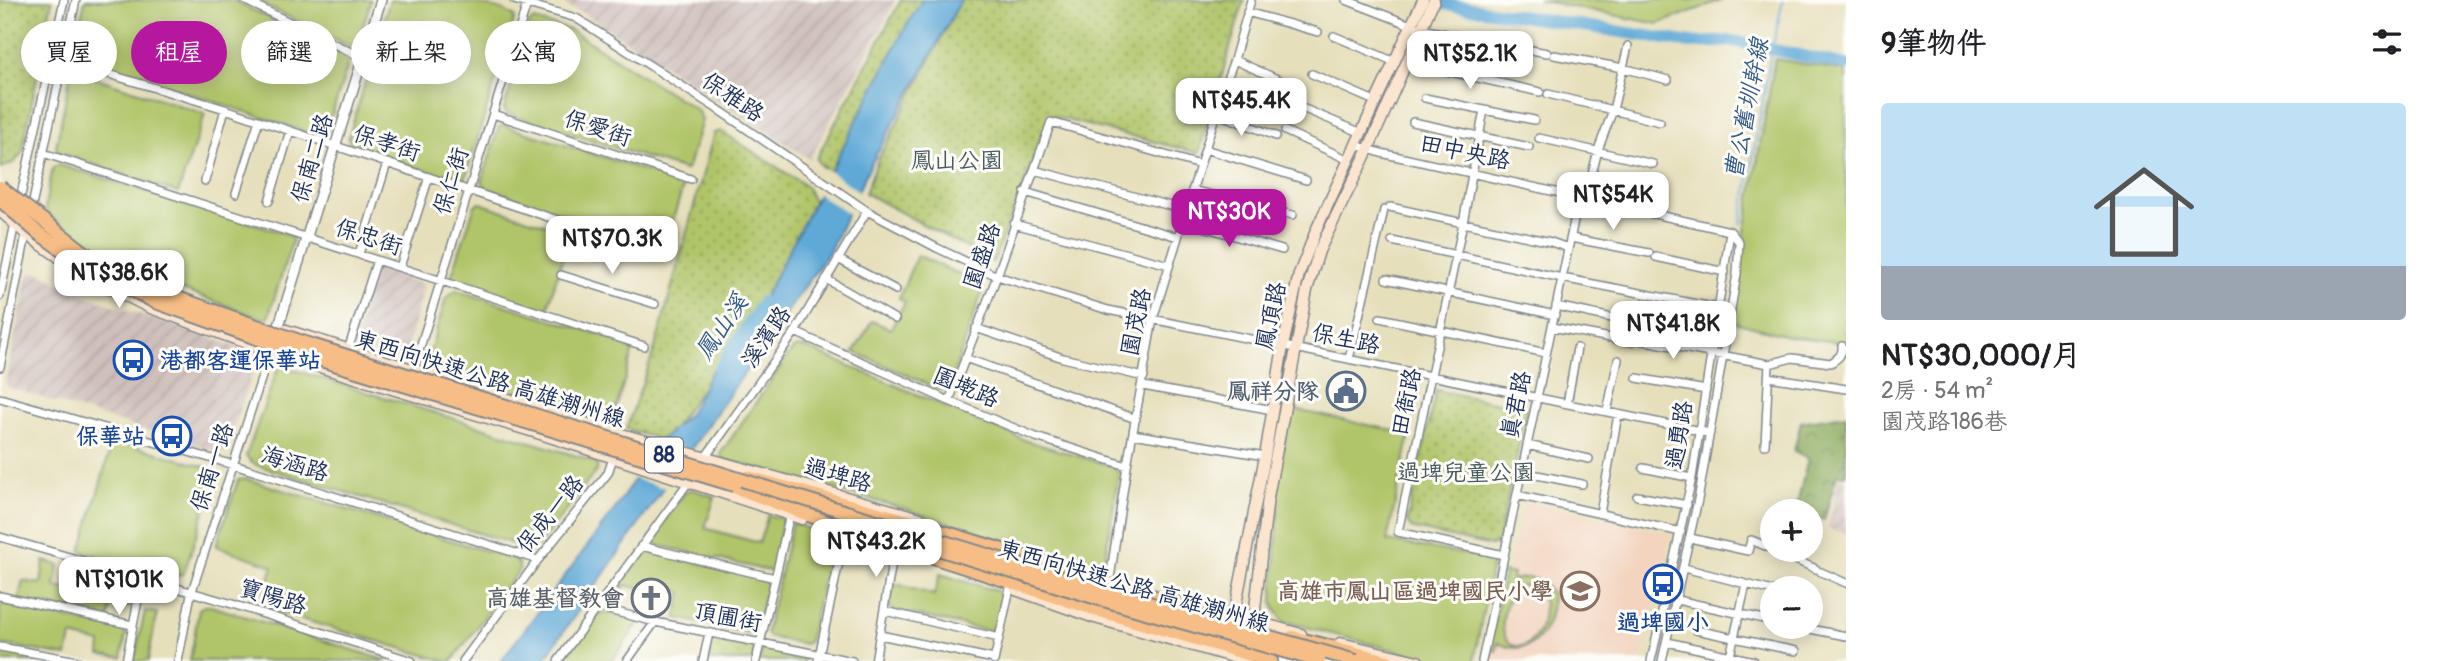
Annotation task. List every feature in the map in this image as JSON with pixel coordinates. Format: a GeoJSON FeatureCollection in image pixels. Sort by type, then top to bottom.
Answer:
{"type":"FeatureCollection","features":[{"type":"Feature","properties":{"kind":"highway","name":"東西向快速公路 高雄潮州線"},"geometry":{"type":"LineString","coordinates":[[0,187],[88,255],[155,290],[305,343],[1102,590],[1356,661]]}},
{"type":"Feature","properties":{"kind":"highway","name":"東西向快速公路 高雄潮州線"},"geometry":{"type":"LineString","coordinates":[[0,200],[37,232],[85,266],[153,301],[302,354],[707,468],[1100,599],[1319,661]]}},
{"type":"Feature","properties":{"kind":"highway"},"geometry":{"type":"LineString","coordinates":[[707,468],[835,500],[1308,641],[1388,661]]}},
{"type":"Feature","properties":{"kind":"highway"},"geometry":{"type":"LineString","coordinates":[[707,468],[846,529],[1226,655],[1271,661]]}},
{"type":"Feature","properties":{"kind":"main road","name":"鳳頂路"},"geometry":{"type":"LineString","coordinates":[[1247,659],[1268,498],[1307,290],[1319,251],[1368,150],[1401,62],[1427,4]]}},
{"type":"Feature","properties":{"kind":"main road","name":"鳳頂路"},"geometry":{"type":"LineString","coordinates":[[1226,655],[1265,456],[1283,346],[1299,274],[1306,252],[1356,145],[1401,62]]}},
{"type":"Feature","properties":{"kind":"main road"},"geometry":{"type":"LineString","coordinates":[[0,181],[20,199],[94,253],[158,285],[278,328],[413,370]]}},
{"type":"Feature","properties":{"kind":"main road"},"geometry":{"type":"LineString","coordinates":[[0,211],[26,234],[85,275],[148,307],[270,352],[689,481],[1095,618],[1226,655]]}},
{"type":"Feature","properties":{"kind":"main road","name":"過埤路"},"geometry":{"type":"LineString","coordinates":[[413,370],[691,454],[707,468],[917,517],[1234,618]]}},
{"type":"Feature","properties":{"kind":"main road"},"geometry":{"type":"LineString","coordinates":[[1253,624],[1418,661]]}},
{"type":"Feature","properties":{"kind":"street"},"geometry":{"type":"LineString","coordinates":[[60,21],[64,0]]}},
{"type":"Feature","properties":{"kind":"street"},"geometry":{"type":"LineString","coordinates":[[71,21],[76,0]]}},
{"type":"Feature","properties":{"kind":"street"},"geometry":{"type":"LineString","coordinates":[[244,0],[351,52]]}},
{"type":"Feature","properties":{"kind":"street","name":"保南二路"},"geometry":{"type":"LineString","coordinates":[[374,21],[381,0]]}},
{"type":"Feature","properties":{"kind":"street","name":"保雅路"},"geometry":{"type":"LineString","coordinates":[[514,0],[576,18],[716,108],[867,211]]}},
{"type":"Feature","properties":{"kind":"street","name":"園茂路"},"geometry":{"type":"LineString","coordinates":[[1110,578],[1153,319],[1251,0]]}},
{"type":"Feature","properties":{"kind":"street"},"geometry":{"type":"LineString","coordinates":[[1346,0],[1416,28],[1623,68],[1668,80]]}},
{"type":"Feature","properties":{"kind":"street","name":"保仁街"},"geometry":{"type":"LineString","coordinates":[[413,370],[527,4]]}},
{"type":"Feature","properties":{"kind":"street"},"geometry":{"type":"LineString","coordinates":[[1247,12],[1318,32]]}},
{"type":"Feature","properties":{"kind":"street"},"geometry":{"type":"LineString","coordinates":[[1334,36],[1401,62],[1660,122]]}},
{"type":"Feature","properties":{"kind":"street","name":"真君路"},"geometry":{"type":"LineString","coordinates":[[1482,661],[1568,248],[1613,110],[1628,46]]}},
{"type":"Feature","properties":{"kind":"street"},"geometry":{"type":"LineString","coordinates":[[1234,60],[1298,88]]}},
{"type":"Feature","properties":{"kind":"street"},"geometry":{"type":"LineString","coordinates":[[1312,74],[1377,102]]}},
{"type":"Feature","properties":{"kind":"street","name":"保孝街"},"geometry":{"type":"LineString","coordinates":[[117,76],[259,120],[668,257]]}},
{"type":"Feature","properties":{"kind":"street"},"geometry":{"type":"LineString","coordinates":[[0,296],[46,84]]}},
{"type":"Feature","properties":{"kind":"street"},"geometry":{"type":"LineString","coordinates":[[0,367],[58,84]]}},
{"type":"Feature","properties":{"kind":"street","name":"保南二路"},"geometry":{"type":"LineString","coordinates":[[278,328],[355,84]]}},
{"type":"Feature","properties":{"kind":"street"},"geometry":{"type":"LineString","coordinates":[[1224,87],[1286,112]]}},
{"type":"Feature","properties":{"kind":"street"},"geometry":{"type":"LineString","coordinates":[[1425,98],[1534,120]]}},
{"type":"Feature","properties":{"kind":"street"},"geometry":{"type":"LineString","coordinates":[[1295,105],[1362,133]]}},
{"type":"Feature","properties":{"kind":"street"},"geometry":{"type":"LineString","coordinates":[[205,181],[225,109]]}},
{"type":"Feature","properties":{"kind":"street","name":"田衙路"},"geometry":{"type":"LineString","coordinates":[[1484,110],[1398,533],[1504,555]]}},
{"type":"Feature","properties":{"kind":"street"},"geometry":{"type":"LineString","coordinates":[[1216,113],[1276,136]]}},
{"type":"Feature","properties":{"kind":"street","name":"保愛街"},"geometry":{"type":"LineString","coordinates":[[493,114],[691,179]]}},
{"type":"Feature","properties":{"kind":"street"},"geometry":{"type":"LineString","coordinates":[[236,193],[259,120]]}},
{"type":"Feature","properties":{"kind":"street","name":"園盛路"},"geometry":{"type":"LineString","coordinates":[[949,401],[998,276],[1051,122],[1200,165]]}},
{"type":"Feature","properties":{"kind":"street"},"geometry":{"type":"LineString","coordinates":[[1413,122],[1529,147]]}},
{"type":"Feature","properties":{"kind":"street"},"geometry":{"type":"LineString","coordinates":[[269,201],[290,131]]}},
{"type":"Feature","properties":{"kind":"street"},"geometry":{"type":"LineString","coordinates":[[1284,131],[1349,160]]}},
{"type":"Feature","properties":{"kind":"street"},"geometry":{"type":"LineString","coordinates":[[1539,138],[1654,164]]}},
{"type":"Feature","properties":{"kind":"street","name":"田中央路"},"geometry":{"type":"LineString","coordinates":[[1356,145],[1368,150],[1730,231]]}},
{"type":"Feature","properties":{"kind":"street"},"geometry":{"type":"LineString","coordinates":[[1205,149],[1306,180]]}},
{"type":"Feature","properties":{"kind":"street","name":"保忠街"},"geometry":{"type":"LineString","coordinates":[[43,153],[644,346]]}},
{"type":"Feature","properties":{"kind":"street"},"geometry":{"type":"LineString","coordinates":[[359,254],[387,163]]}},
{"type":"Feature","properties":{"kind":"street"},"geometry":{"type":"LineString","coordinates":[[1034,170],[1186,211]]}},
{"type":"Feature","properties":{"kind":"street"},"geometry":{"type":"LineString","coordinates":[[400,267],[429,177]]}},
{"type":"Feature","properties":{"kind":"street"},"geometry":{"type":"LineString","coordinates":[[1192,190],[1293,215]]}},
{"type":"Feature","properties":{"kind":"street"},"geometry":{"type":"LineString","coordinates":[[1026,192],[1178,237]]}},
{"type":"Feature","properties":{"kind":"street"},"geometry":{"type":"LineString","coordinates":[[1349,359],[1387,209],[1463,223],[1568,248]]}},
{"type":"Feature","properties":{"kind":"street","name":"保生路"},"geometry":{"type":"LineString","coordinates":[[867,211],[998,276],[1073,301],[1710,433]]}},
{"type":"Feature","properties":{"kind":"street","name":"溪濱路"},"geometry":{"type":"LineString","coordinates":[[558,661],[689,481],[707,468],[867,211]]}},
{"type":"Feature","properties":{"kind":"street"},"geometry":{"type":"LineString","coordinates":[[1182,221],[1282,250]]}},
{"type":"Feature","properties":{"kind":"street"},"geometry":{"type":"LineString","coordinates":[[1014,224],[1169,265]]}},
{"type":"Feature","properties":{"kind":"street","name":"過勇路"},"geometry":{"type":"LineString","coordinates":[[1651,661],[1692,478],[1730,231]]}},
{"type":"Feature","properties":{"kind":"street","name":"過勇路"},"geometry":{"type":"LineString","coordinates":[[1662,661],[1690,538],[1737,274],[1739,242],[1730,231]]}},
{"type":"Feature","properties":{"kind":"street"},"geometry":{"type":"LineString","coordinates":[[1571,237],[1725,272]]}},
{"type":"Feature","properties":{"kind":"street"},"geometry":{"type":"LineString","coordinates":[[1392,241],[1718,308]]}},
{"type":"Feature","properties":{"kind":"street"},"geometry":{"type":"LineString","coordinates":[[838,259],[896,290]]}},
{"type":"Feature","properties":{"kind":"street"},"geometry":{"type":"LineString","coordinates":[[348,350],[377,260]]}},
{"type":"Feature","properties":{"kind":"street"},"geometry":{"type":"LineString","coordinates":[[561,275],[655,304]]}},
{"type":"Feature","properties":{"kind":"street"},"geometry":{"type":"LineString","coordinates":[[826,279],[895,319]]}},
{"type":"Feature","properties":{"kind":"street"},"geometry":{"type":"LineString","coordinates":[[1387,279],[1555,311],[1635,323],[1632,342],[1552,327]]}},
{"type":"Feature","properties":{"kind":"street"},"geometry":{"type":"LineString","coordinates":[[1380,317],[1546,354]]}},
{"type":"Feature","properties":{"kind":"street","name":"保南一路"},"geometry":{"type":"LineString","coordinates":[[178,661],[191,594],[278,328]]}},
{"type":"Feature","properties":{"kind":"street"},"geometry":{"type":"LineString","coordinates":[[976,328],[1063,358],[1144,377]]}},
{"type":"Feature","properties":{"kind":"street","name":"園墘路"},"geometry":{"type":"LineString","coordinates":[[794,332],[1036,437],[1127,466]]}},
{"type":"Feature","properties":{"kind":"street"},"geometry":{"type":"LineString","coordinates":[[1640,340],[1769,364],[1791,358],[1831,363],[1843,352],[1842,346]]}},
{"type":"Feature","properties":{"kind":"street"},"geometry":{"type":"LineString","coordinates":[[1567,404],[1577,348]]}},
{"type":"Feature","properties":{"kind":"street"},"geometry":{"type":"LineString","coordinates":[[965,358],[1136,419]]}},
{"type":"Feature","properties":{"kind":"street"},"geometry":{"type":"LineString","coordinates":[[1607,412],[1618,360]]}},
{"type":"Feature","properties":{"kind":"street"},"geometry":{"type":"LineString","coordinates":[[1765,445],[1769,364]]}},
{"type":"Feature","properties":{"kind":"street"},"geometry":{"type":"LineString","coordinates":[[1769,377],[1846,389]]}},
{"type":"Feature","properties":{"kind":"street"},"geometry":{"type":"LineString","coordinates":[[1637,378],[1706,390]]}},
{"type":"Feature","properties":{"kind":"street"},"geometry":{"type":"LineString","coordinates":[[1143,386],[1273,410]]}},
{"type":"Feature","properties":{"kind":"street","name":"海涵路"},"geometry":{"type":"LineString","coordinates":[[0,398],[234,465],[538,560]]}},
{"type":"Feature","properties":{"kind":"street"},"geometry":{"type":"LineString","coordinates":[[1600,513],[1618,415]]}},
{"type":"Feature","properties":{"kind":"street"},"geometry":{"type":"LineString","coordinates":[[1133,434],[1265,456]]}},
{"type":"Feature","properties":{"kind":"street"},"geometry":{"type":"LineString","coordinates":[[1527,445],[1589,459]]}},
{"type":"Feature","properties":{"kind":"street","name":"保成一路"},"geometry":{"type":"LineString","coordinates":[[463,661],[538,560],[608,473],[613,458]]}},
{"type":"Feature","properties":{"kind":"street"},"geometry":{"type":"LineString","coordinates":[[1643,468],[1692,478]]}},
{"type":"Feature","properties":{"kind":"street"},"geometry":{"type":"LineString","coordinates":[[1522,472],[1582,484]]}},
{"type":"Feature","properties":{"kind":"street"},"geometry":{"type":"LineString","coordinates":[[1517,495],[1681,532]]}},
{"type":"Feature","properties":{"kind":"street"},"geometry":{"type":"LineString","coordinates":[[1637,496],[1687,505]]}},
{"type":"Feature","properties":{"kind":"street"},"geometry":{"type":"LineString","coordinates":[[756,661],[790,514]]}},
{"type":"Feature","properties":{"kind":"street"},"geometry":{"type":"LineString","coordinates":[[819,657],[845,534]]}},
{"type":"Feature","properties":{"kind":"street","name":"寶陽路"},"geometry":{"type":"LineString","coordinates":[[0,537],[229,603],[412,661]]}},
{"type":"Feature","properties":{"kind":"street"},"geometry":{"type":"LineString","coordinates":[[1690,538],[1748,551],[1751,540],[1760,544]]}},
{"type":"Feature","properties":{"kind":"street"},"geometry":{"type":"LineString","coordinates":[[641,546],[775,578]]}},
{"type":"Feature","properties":{"kind":"street"},"geometry":{"type":"LineString","coordinates":[[875,661],[894,551]]}},
{"type":"Feature","properties":{"kind":"street"},"geometry":{"type":"LineString","coordinates":[[1801,562],[1846,583]]}},
{"type":"Feature","properties":{"kind":"street"},"geometry":{"type":"LineString","coordinates":[[1684,568],[1760,588]]}},
{"type":"Feature","properties":{"kind":"street"},"geometry":{"type":"LineString","coordinates":[[126,661],[142,580]]}},
{"type":"Feature","properties":{"kind":"street"},"geometry":{"type":"LineString","coordinates":[[1730,656],[1746,584]]}},
{"type":"Feature","properties":{"kind":"street"},"geometry":{"type":"LineString","coordinates":[[880,635],[994,660],[1010,588]]}},
{"type":"Feature","properties":{"kind":"street"},"geometry":{"type":"LineString","coordinates":[[0,596],[132,625]]}},
{"type":"Feature","properties":{"kind":"street"},"geometry":{"type":"LineString","coordinates":[[1677,600],[1760,618]]}},
{"type":"Feature","properties":{"kind":"street","name":"頂圃街"},"geometry":{"type":"LineString","coordinates":[[597,607],[819,657],[852,661]]}},
{"type":"Feature","properties":{"kind":"street"},"geometry":{"type":"LineString","coordinates":[[885,611],[999,638]]}},
{"type":"Feature","properties":{"kind":"street"},"geometry":{"type":"LineString","coordinates":[[627,661],[655,622]]}},
{"type":"Feature","properties":{"kind":"street"},"geometry":{"type":"LineString","coordinates":[[1696,629],[1796,651]]}},
{"type":"Feature","properties":{"kind":"street"},"geometry":{"type":"LineString","coordinates":[[1823,632],[1846,636]]}},
{"type":"Feature","properties":{"kind":"street"},"geometry":{"type":"LineString","coordinates":[[703,661],[709,633]]}},
{"type":"Feature","properties":{"kind":"street"},"geometry":{"type":"LineString","coordinates":[[1667,642],[1754,661]]}},
{"type":"Feature","properties":{"kind":"street"},"geometry":{"type":"LineString","coordinates":[[0,647],[78,661]]}},
{"type":"Feature","properties":{"kind":"shaded area"},"geometry":{"type":"Polygon","coordinates":[[[566,0],[896,0],[810,159],[583,13],[565,5],[566,0]]]}},
{"type":"Feature","properties":{"kind":"shaded area"},"geometry":{"type":"Polygon","coordinates":[[[376,268],[424,285],[403,362],[352,348],[376,268]]]}},
{"type":"Feature","properties":{"kind":"shaded area","name":"港都客運保華站"},"geometry":{"type":"Polygon","coordinates":[[[35,272],[78,293],[255,353],[256,363],[225,451],[217,452],[7,387],[6,380],[26,281],[35,272]]]}},
{"type":"Feature","properties":{"kind":"shaded area"},"geometry":{"type":"Polygon","coordinates":[[[1838,478],[1846,479],[1846,533],[1828,529],[1838,478]]]}},
{"type":"Feature","properties":{"kind":"shaded area","name":"高雄市鳳山區過埤國民小學"},"geometry":{"type":"Polygon","coordinates":[[[1525,502],[1671,533],[1641,661],[1486,661],[1525,502]]]}},
{"type":"Feature","properties":{"kind":"green space"},"geometry":{"type":"Polygon","coordinates":[[[0,0],[52,0],[48,21],[21,21],[21,84],[36,84],[22,153],[15,162],[1,168],[0,0]]]}},
{"type":"Feature","properties":{"kind":"green space"},"geometry":{"type":"Polygon","coordinates":[[[85,0],[232,0],[275,21],[241,21],[241,84],[337,84],[337,52],[344,55],[348,65],[326,132],[316,135],[160,84],[227,84],[227,21],[131,21],[131,74],[117,70],[117,21],[80,21],[85,0]]]}},
{"type":"Feature","properties":{"kind":"green space"},"geometry":{"type":"Polygon","coordinates":[[[254,0],[371,0],[365,21],[351,21],[351,47],[337,40],[337,21],[297,21],[254,0]]]}},
{"type":"Feature","properties":{"kind":"green space"},"geometry":{"type":"Polygon","coordinates":[[[390,0],[475,4],[505,11],[515,17],[514,21],[485,21],[485,84],[494,84],[465,179],[454,180],[353,147],[348,139],[365,84],[471,84],[471,21],[384,21],[390,0]]]}},
{"type":"Feature","properties":{"kind":"green space"},"geometry":{"type":"Polygon","coordinates":[[[901,0],[931,0],[833,172],[821,166],[816,159],[901,0]]]}},
{"type":"Feature","properties":{"kind":"green space","name":"鳳山公園"},"geometry":{"type":"Polygon","coordinates":[[[961,0],[1244,0],[1199,153],[1051,116],[993,262],[865,193],[877,162],[961,0]]]}},
{"type":"Feature","properties":{"kind":"green space"},"geometry":{"type":"Polygon","coordinates":[[[1538,0],[1722,0],[1658,24],[1538,0]]]}},
{"type":"Feature","properties":{"kind":"green space"},"geometry":{"type":"Polygon","coordinates":[[[581,37],[697,110],[702,120],[685,170],[506,113],[504,109],[512,84],[581,84],[581,37]]]}},
{"type":"Feature","properties":{"kind":"green space"},"geometry":{"type":"Polygon","coordinates":[[[1775,59],[1846,71],[1846,343],[1788,336],[1734,322],[1744,237],[1775,59]]]}},
{"type":"Feature","properties":{"kind":"green space"},"geometry":{"type":"Polygon","coordinates":[[[69,84],[114,84],[205,114],[178,193],[58,152],[56,147],[69,84]]]}},
{"type":"Feature","properties":{"kind":"green space"},"geometry":{"type":"Polygon","coordinates":[[[502,125],[681,182],[683,187],[666,242],[659,244],[485,188],[482,181],[499,127],[502,125]]]}},
{"type":"Feature","properties":{"kind":"green space"},"geometry":{"type":"Polygon","coordinates":[[[721,131],[806,186],[814,201],[795,255],[665,441],[626,429],[655,348],[714,133],[721,131]]]}},
{"type":"Feature","properties":{"kind":"green space"},"geometry":{"type":"Polygon","coordinates":[[[59,165],[287,234],[293,239],[268,318],[264,319],[160,282],[98,250],[47,214],[45,206],[53,167],[59,165]]]}},
{"type":"Feature","properties":{"kind":"green space"},"geometry":{"type":"Polygon","coordinates":[[[480,203],[570,233],[547,310],[453,282],[451,277],[475,205],[480,203]]]}},
{"type":"Feature","properties":{"kind":"green space"},"geometry":{"type":"Polygon","coordinates":[[[917,255],[982,285],[983,290],[948,389],[941,390],[854,352],[872,321],[891,329],[905,302],[899,298],[917,255]]]}},
{"type":"Feature","properties":{"kind":"green space"},"geometry":{"type":"Polygon","coordinates":[[[456,290],[631,344],[633,350],[612,423],[608,426],[430,370],[426,365],[446,298],[456,290]]]}},
{"type":"Feature","properties":{"kind":"green space"},"geometry":{"type":"Polygon","coordinates":[[[797,347],[807,348],[1027,441],[1115,467],[1119,474],[1103,570],[1096,572],[906,509],[722,459],[721,453],[797,347]]]}},
{"type":"Feature","properties":{"kind":"green space"},"geometry":{"type":"Polygon","coordinates":[[[281,366],[593,461],[598,465],[597,470],[539,545],[527,548],[253,464],[246,456],[281,366]]]}},
{"type":"Feature","properties":{"kind":"green space","name":"過埤兒童公園"},"geometry":{"type":"Polygon","coordinates":[[[1436,390],[1527,409],[1498,543],[1491,546],[1411,528],[1407,521],[1436,390]]]}},
{"type":"Feature","properties":{"kind":"green space"},"geometry":{"type":"Polygon","coordinates":[[[1291,409],[1410,434],[1387,541],[1493,559],[1474,661],[1435,661],[1283,621],[1274,607],[1273,600],[1278,477],[1291,409]]]}},
{"type":"Feature","properties":{"kind":"green space"},"geometry":{"type":"Polygon","coordinates":[[[1846,415],[1846,475],[1837,474],[1824,520],[1823,499],[1798,499],[1808,458],[1794,451],[1801,422],[1846,415]]]}},
{"type":"Feature","properties":{"kind":"green space"},"geometry":{"type":"Polygon","coordinates":[[[113,440],[206,467],[214,473],[215,478],[184,573],[172,578],[81,551],[113,440]]]}},
{"type":"Feature","properties":{"kind":"green space"},"geometry":{"type":"Polygon","coordinates":[[[246,479],[513,559],[519,564],[519,570],[452,661],[260,607],[273,566],[216,546],[238,480],[246,479]]]}},
{"type":"Feature","properties":{"kind":"green space"},"geometry":{"type":"Polygon","coordinates":[[[691,489],[715,497],[705,528],[759,543],[768,515],[783,519],[774,570],[653,544],[650,539],[685,493],[691,489]]]}},
{"type":"Feature","properties":{"kind":"green space"},"geometry":{"type":"Polygon","coordinates":[[[792,523],[830,536],[832,542],[809,641],[805,644],[769,637],[766,633],[792,523]]]}},
{"type":"Feature","properties":{"kind":"green space"},"geometry":{"type":"Polygon","coordinates":[[[646,550],[763,579],[767,584],[756,631],[751,634],[676,618],[682,592],[658,587],[656,592],[624,585],[619,605],[607,604],[605,601],[641,552],[646,550]]]}},
{"type":"Feature","properties":{"kind":"green space"},"geometry":{"type":"Polygon","coordinates":[[[44,561],[59,565],[55,587],[132,601],[131,607],[111,603],[109,618],[18,600],[23,581],[41,584],[44,561]]]}},
{"type":"Feature","properties":{"kind":"green space"},"geometry":{"type":"Polygon","coordinates":[[[1504,572],[1513,574],[1512,580],[1530,578],[1544,584],[1552,594],[1552,605],[1546,627],[1540,637],[1523,647],[1512,647],[1498,643],[1496,651],[1489,649],[1504,572]],[[1519,586],[1505,607],[1505,636],[1516,646],[1526,645],[1540,628],[1543,603],[1540,593],[1532,587],[1519,586]]]}},
{"type":"Feature","properties":{"kind":"green space"},"geometry":{"type":"Polygon","coordinates":[[[940,574],[997,591],[1002,597],[997,628],[990,631],[892,610],[889,607],[893,583],[934,595],[940,574]]]}},
{"type":"Feature","properties":{"kind":"green space"},"geometry":{"type":"Polygon","coordinates":[[[0,604],[124,630],[126,633],[122,658],[100,655],[101,643],[71,636],[67,656],[0,644],[0,604]]]}},
{"type":"Feature","properties":{"kind":"green space"},"geometry":{"type":"Polygon","coordinates":[[[204,606],[388,661],[190,661],[199,609],[204,606]]]}},
{"type":"Feature","properties":{"kind":"green space"},"geometry":{"type":"Polygon","coordinates":[[[145,611],[157,613],[148,661],[134,661],[145,611]]]}},
{"type":"Feature","properties":{"kind":"green space"},"geometry":{"type":"Polygon","coordinates":[[[604,612],[639,622],[612,661],[563,661],[598,613],[604,612]]]}},
{"type":"Feature","properties":{"kind":"green space"},"geometry":{"type":"Polygon","coordinates":[[[713,639],[755,646],[754,661],[708,661],[713,639]]]}},
{"type":"Feature","properties":{"kind":"green space"},"geometry":{"type":"Polygon","coordinates":[[[767,646],[800,652],[803,661],[759,661],[762,650],[767,646]]]}},
{"type":"Feature","properties":{"kind":"green space"},"geometry":{"type":"Polygon","coordinates":[[[0,651],[48,661],[0,661],[0,651]]]}},
{"type":"Feature","properties":{"kind":"water"},"geometry":{"type":"Polygon","coordinates":[[[922,0],[961,0],[870,166],[829,252],[543,661],[501,661],[615,509],[658,443],[690,413],[711,372],[742,340],[922,0]]]}},
{"type":"Feature","properties":{"kind":"pier"},"geometry":{"type":"Polygon","coordinates":[[[828,170],[861,193],[850,215],[815,192],[828,170]]]}},
{"type":"Feature","properties":{"kind":"pier"},"geometry":{"type":"Polygon","coordinates":[[[656,440],[695,451],[668,489],[631,478],[656,440]]]}},
{"type":"Feature","properties":{"kind":"waterway"},"geometry":{"type":"LineString","coordinates":[[1437,0],[1446,4],[1691,43],[1733,41],[1846,65]]}},
{"type":"Feature","properties":{"kind":"waterway","name":"曹公舊圳幹線"},"geometry":{"type":"LineString","coordinates":[[1741,224],[1783,0]]}},
{"type":"Feature","properties":{"kind":"waterway","name":"鳳山溪"},"geometry":{"type":"LineString","coordinates":[[719,369],[763,302]]}},
{"type":"Feature","properties":{"kind":"place","name":"港都客運保華站"},"geometry":{"type":"Point","coordinates":[133,360]}},
{"type":"Feature","properties":{"kind":"place","name":"鳳祥分隊"},"geometry":{"type":"Point","coordinates":[1346,391]}},
{"type":"Feature","properties":{"kind":"place","name":"保華站"},"geometry":{"type":"Point","coordinates":[172,436]}},
{"type":"Feature","properties":{"kind":"place","name":"過埤國小"},"geometry":{"type":"Point","coordinates":[1663,584]}},
{"type":"Feature","properties":{"kind":"place","name":"高雄市鳳山區過埤國民小學"},"geometry":{"type":"Point","coordinates":[1580,591]}},
{"type":"Feature","properties":{"kind":"place","name":"高雄基督教會"},"geometry":{"type":"Point","coordinates":[651,598]}}]}
